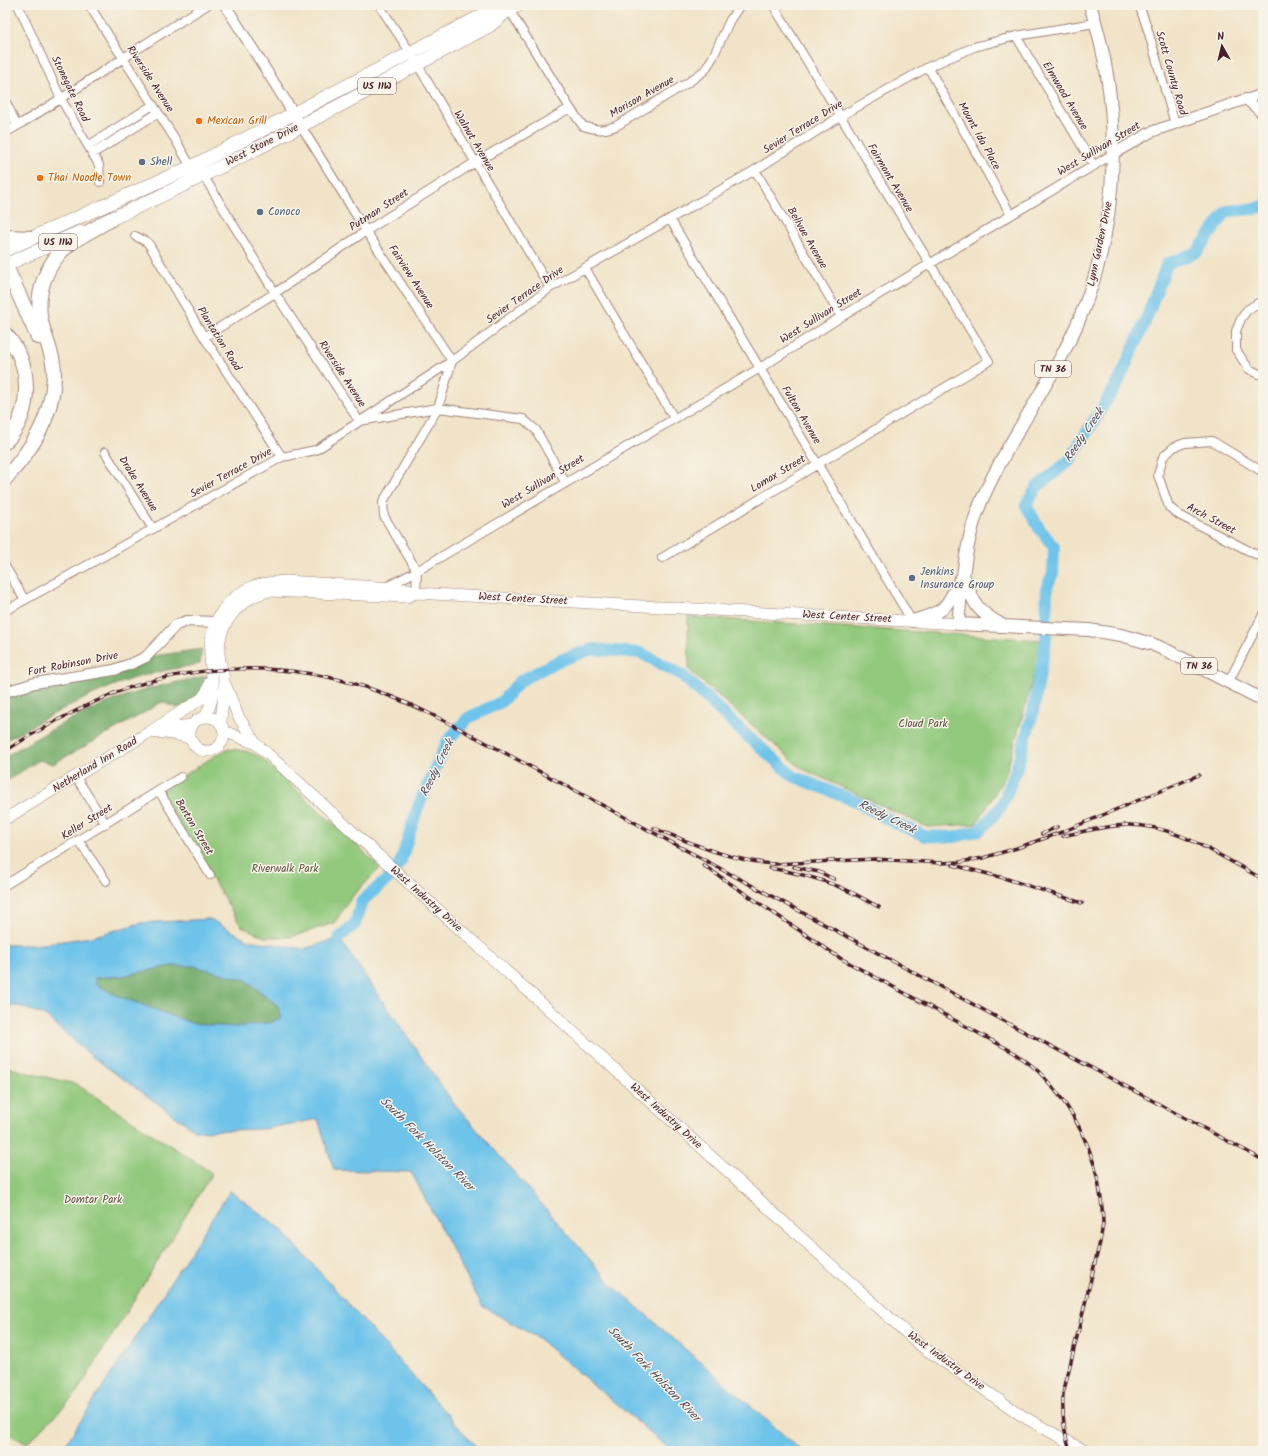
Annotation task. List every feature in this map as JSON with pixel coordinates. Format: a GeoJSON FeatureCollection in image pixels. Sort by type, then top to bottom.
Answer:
{"type":"FeatureCollection","features":[{"type":"Feature","properties":{"kind":"highway","name":"West Stone Drive"},"geometry":{"type":"LineString","coordinates":[[5,250],[191,166],[483,15],[511,6]]}},
{"type":"Feature","properties":{"kind":"highway","name":"West Stone Drive"},"geometry":{"type":"LineString","coordinates":[[5,265],[111,219],[301,126],[489,26],[511,6]]}},
{"type":"Feature","properties":{"kind":"highway"},"geometry":{"type":"LineString","coordinates":[[203,175],[206,166],[236,150],[244,139]]}},
{"type":"Feature","properties":{"kind":"highway"},"geometry":{"type":"LineString","coordinates":[[125,212],[132,203],[186,177],[190,172],[191,166]]}},
{"type":"Feature","properties":{"kind":"highway"},"geometry":{"type":"LineString","coordinates":[[5,480],[36,440],[47,414],[51,396],[54,376],[53,364],[50,347],[41,321],[40,311],[43,283],[51,265],[67,246],[111,219]]}},
{"type":"Feature","properties":{"kind":"highway"},"geometry":{"type":"LineString","coordinates":[[5,237],[32,238]]}},
{"type":"Feature","properties":{"kind":"highway"},"geometry":{"type":"LineString","coordinates":[[5,265],[38,335],[45,355],[50,377],[51,396]]}},
{"type":"Feature","properties":{"kind":"highway"},"geometry":{"type":"LineString","coordinates":[[5,334],[20,356],[24,368],[26,393],[20,419],[15,429],[5,442]]}},
{"type":"Feature","properties":{"kind":"main road","name":"Lynn Garden Drive"},"geometry":{"type":"LineString","coordinates":[[958,624],[963,574],[969,541],[981,503],[998,468],[1065,349],[1090,291],[1099,258],[1111,190],[1113,154],[1112,114],[1108,79],[1090,5]]}},
{"type":"Feature","properties":{"kind":"main road"},"geometry":{"type":"LineString","coordinates":[[912,621],[931,616],[943,609],[949,602],[963,574]]}},
{"type":"Feature","properties":{"kind":"main road"},"geometry":{"type":"LineString","coordinates":[[963,574],[976,606],[988,618],[1005,627]]}},
{"type":"Feature","properties":{"kind":"main road","name":"West Center Street"},"geometry":{"type":"LineString","coordinates":[[222,728],[222,707],[225,683],[219,652],[220,624],[224,608],[240,593],[254,586],[270,582],[287,581],[408,589],[416,593],[1005,627],[1089,630],[1121,635],[1152,644],[1229,681],[1263,700]]}},
{"type":"Feature","properties":{"kind":"main road","name":"West Center Street"},"geometry":{"type":"LineString","coordinates":[[205,717],[212,700],[213,691],[210,648],[212,634],[220,624],[242,604],[261,593],[269,591],[407,597],[416,593]]}},
{"type":"Feature","properties":{"kind":"main road"},"geometry":{"type":"LineString","coordinates":[[150,731],[201,699],[207,690],[211,677]]}},
{"type":"Feature","properties":{"kind":"main road"},"geometry":{"type":"LineString","coordinates":[[225,683],[238,716],[256,744]]}},
{"type":"Feature","properties":{"kind":"main road"},"geometry":{"type":"LineString","coordinates":[[205,717],[217,720],[222,728],[224,737],[219,745],[212,750],[206,751],[194,746],[190,732],[193,724],[199,719],[205,717]]}},
{"type":"Feature","properties":{"kind":"main road","name":"Netherland Inn Road"},"geometry":{"type":"LineString","coordinates":[[5,819],[150,731],[193,724]]}},
{"type":"Feature","properties":{"kind":"main road","name":"West Industry Drive"},"geometry":{"type":"LineString","coordinates":[[222,728],[256,744],[268,754],[414,888],[921,1346],[1024,1417],[1085,1451]]}},
{"type":"Feature","properties":{"kind":"main road","name":"Netherland Inn Road"},"geometry":{"type":"LineString","coordinates":[[150,731],[172,733],[191,739]]}},
{"type":"Feature","properties":{"kind":"main road","name":"West Industry Drive"},"geometry":{"type":"LineString","coordinates":[[219,745],[233,743],[254,748],[268,754]]}},
{"type":"Feature","properties":{"kind":"street","name":"Stonegate Road"},"geometry":{"type":"LineString","coordinates":[[18,5],[61,98],[99,165],[100,182]]}},
{"type":"Feature","properties":{"kind":"street","name":"Riverside Avenue"},"geometry":{"type":"LineString","coordinates":[[89,5],[191,166]]}},
{"type":"Feature","properties":{"kind":"street"},"geometry":{"type":"LineString","coordinates":[[5,133],[207,5]]}},
{"type":"Feature","properties":{"kind":"street","name":"Fairview Avenue"},"geometry":{"type":"LineString","coordinates":[[225,5],[366,231],[452,361]]}},
{"type":"Feature","properties":{"kind":"street","name":"Walnut Avenue"},"geometry":{"type":"LineString","coordinates":[[379,5],[410,52],[474,163],[550,288]]}},
{"type":"Feature","properties":{"kind":"street","name":"Morison Avenue"},"geometry":{"type":"LineString","coordinates":[[511,6],[570,108],[583,126],[597,130],[607,130],[690,82],[705,70],[730,20],[740,5]]}},
{"type":"Feature","properties":{"kind":"street","name":"Fairmont Avenue"},"geometry":{"type":"LineString","coordinates":[[773,5],[989,361]]}},
{"type":"Feature","properties":{"kind":"street","name":"Scott County Road"},"geometry":{"type":"LineString","coordinates":[[1139,5],[1175,124]]}},
{"type":"Feature","properties":{"kind":"street","name":"Sevier Terrace Drive"},"geometry":{"type":"LineString","coordinates":[[5,611],[282,457],[316,450],[452,361],[550,288],[754,170],[841,116],[928,67],[974,47],[1016,36],[1095,22]]}},
{"type":"Feature","properties":{"kind":"street","name":"Elmwood Avenue"},"geometry":{"type":"LineString","coordinates":[[1016,36],[1094,166]]}},
{"type":"Feature","properties":{"kind":"street","name":"Mount Ida Place"},"geometry":{"type":"LineString","coordinates":[[928,67],[1011,215]]}},
{"type":"Feature","properties":{"kind":"street"},"geometry":{"type":"LineString","coordinates":[[1263,93],[1246,99],[1263,114]]}},
{"type":"Feature","properties":{"kind":"street","name":"West Sullivan Street"},"geometry":{"type":"LineString","coordinates":[[385,587],[417,571],[565,482],[760,368],[841,317],[1150,132],[1246,99]]}},
{"type":"Feature","properties":{"kind":"street"},"geometry":{"type":"LineString","coordinates":[[5,100],[17,126]]}},
{"type":"Feature","properties":{"kind":"street"},"geometry":{"type":"LineString","coordinates":[[90,150],[153,105]]}},
{"type":"Feature","properties":{"kind":"street","name":"Putman Street"},"geometry":{"type":"LineString","coordinates":[[204,337],[275,293],[366,231],[474,163],[570,108]]}},
{"type":"Feature","properties":{"kind":"street"},"geometry":{"type":"LineString","coordinates":[[90,150],[158,113]]}},
{"type":"Feature","properties":{"kind":"street","name":"Bellvue Avenue"},"geometry":{"type":"LineString","coordinates":[[754,170],[841,317]]}},
{"type":"Feature","properties":{"kind":"street","name":"Riverside Avenue"},"geometry":{"type":"LineString","coordinates":[[203,175],[275,293],[359,421],[438,408],[523,419],[536,430],[565,482]]}},
{"type":"Feature","properties":{"kind":"street","name":"Fulton Avenue"},"geometry":{"type":"LineString","coordinates":[[670,219],[912,621]]}},
{"type":"Feature","properties":{"kind":"street","name":"Plantation Road"},"geometry":{"type":"LineString","coordinates":[[135,236],[148,242],[204,337],[282,457]]}},
{"type":"Feature","properties":{"kind":"street"},"geometry":{"type":"LineString","coordinates":[[585,268],[674,418]]}},
{"type":"Feature","properties":{"kind":"street"},"geometry":{"type":"LineString","coordinates":[[1263,300],[1247,310],[1241,319],[1236,331],[1236,350],[1249,369],[1263,376]]}},
{"type":"Feature","properties":{"kind":"street"},"geometry":{"type":"LineString","coordinates":[[416,593],[417,571],[384,516],[383,502],[438,408],[452,361]]}},
{"type":"Feature","properties":{"kind":"street","name":"Lomax Street"},"geometry":{"type":"LineString","coordinates":[[662,558],[989,361]]}},
{"type":"Feature","properties":{"kind":"street","name":"Arch Street"},"geometry":{"type":"LineString","coordinates":[[1263,472],[1212,441],[1185,443],[1174,447],[1163,456],[1158,475],[1169,507],[1179,515],[1263,558]]}},
{"type":"Feature","properties":{"kind":"street","name":"Drake Avenue"},"geometry":{"type":"LineString","coordinates":[[105,452],[153,529]]}},
{"type":"Feature","properties":{"kind":"street"},"geometry":{"type":"LineString","coordinates":[[5,566],[24,600]]}},
{"type":"Feature","properties":{"kind":"street"},"geometry":{"type":"LineString","coordinates":[[1229,681],[1263,615]]}},
{"type":"Feature","properties":{"kind":"street","name":"Fort Robinson Drive"},"geometry":{"type":"LineString","coordinates":[[5,692],[54,679],[114,670],[146,657],[176,625],[187,621],[220,624]]}},
{"type":"Feature","properties":{"kind":"street"},"geometry":{"type":"LineString","coordinates":[[76,777],[105,823]]}},
{"type":"Feature","properties":{"kind":"street","name":"Keller Street"},"geometry":{"type":"LineString","coordinates":[[5,885],[181,777]]}},
{"type":"Feature","properties":{"kind":"street","name":"Barton Street"},"geometry":{"type":"LineString","coordinates":[[159,791],[210,875]]}},
{"type":"Feature","properties":{"kind":"street"},"geometry":{"type":"LineString","coordinates":[[78,840],[106,881]]}},
{"type":"Feature","properties":{"kind":"green space","name":"Cloud Park"},"geometry":{"type":"Polygon","coordinates":[[[688,617],[1042,640],[1033,679],[1005,777],[976,824],[927,827],[801,768],[689,670],[688,617]]]}},
{"type":"Feature","properties":{"kind":"green space"},"geometry":{"type":"Polygon","coordinates":[[[202,649],[200,664],[151,674],[123,682],[62,709],[5,741],[5,698],[16,689],[90,674],[146,657],[202,649]]]}},
{"type":"Feature","properties":{"kind":"green space"},"geometry":{"type":"Polygon","coordinates":[[[210,675],[201,699],[177,708],[162,702],[53,764],[39,760],[5,782],[5,757],[61,724],[90,710],[131,694],[210,675]]]}},
{"type":"Feature","properties":{"kind":"green space","name":"Riverwalk Park"},"geometry":{"type":"Polygon","coordinates":[[[229,749],[246,751],[260,757],[357,845],[380,868],[352,897],[334,923],[291,937],[265,937],[241,926],[159,791],[216,755],[229,749]]]}},
{"type":"Feature","properties":{"kind":"green space"},"geometry":{"type":"Polygon","coordinates":[[[171,966],[194,966],[246,980],[277,1005],[282,1017],[272,1022],[236,1027],[194,1024],[113,994],[96,984],[95,978],[122,976],[171,966]]]}},
{"type":"Feature","properties":{"kind":"green space","name":"Domtar Park"},"geometry":{"type":"Polygon","coordinates":[[[5,1066],[76,1084],[212,1173],[76,1394],[27,1444],[5,1432],[5,1066]]]}},
{"type":"Feature","properties":{"kind":"water","name":"South Fork Holston River"},"geometry":{"type":"Polygon","coordinates":[[[210,919],[248,940],[304,949],[339,938],[452,1101],[612,1285],[802,1451],[672,1451],[538,1338],[482,1306],[411,1172],[334,1170],[318,1119],[263,1129],[196,1131],[94,1058],[44,1015],[19,1006],[5,1006],[5,945],[35,945],[91,937],[141,923],[210,919]],[[171,966],[122,976],[95,978],[96,984],[113,994],[194,1024],[236,1027],[272,1022],[282,1017],[277,1005],[246,980],[194,966],[171,966]]]}},
{"type":"Feature","properties":{"kind":"water"},"geometry":{"type":"Polygon","coordinates":[[[230,1191],[280,1228],[480,1451],[82,1451],[67,1442],[230,1191]]]}},
{"type":"Feature","properties":{"kind":"waterway","name":"Reedy Creek"},"geometry":{"type":"LineString","coordinates":[[339,938],[355,924],[362,901],[389,878],[401,861],[417,809],[447,742],[468,718],[501,702],[520,681],[558,661],[592,649],[641,653],[682,675],[745,734],[793,776],[857,802],[891,821],[925,836],[955,837],[980,830],[1001,807],[1016,771],[1033,712],[1046,640],[1047,587],[1053,573],[1054,547],[1039,528],[1026,505],[1037,487],[1069,461],[1119,381],[1144,324],[1167,264],[1197,252],[1227,211],[1255,209],[1263,206]]}},
{"type":"Feature","properties":{"kind":"railway"},"geometry":{"type":"LineString","coordinates":[[5,751],[57,720],[112,694],[143,683],[175,676],[207,671],[240,669],[273,670],[305,673],[337,679],[368,688],[411,705],[479,739],[1263,1160]]}},
{"type":"Feature","properties":{"kind":"railway"},"geometry":{"type":"LineString","coordinates":[[654,828],[727,856],[774,864],[875,859],[941,863],[960,862],[983,858],[1062,832],[1199,775]]}},
{"type":"Feature","properties":{"kind":"railway"},"geometry":{"type":"LineString","coordinates":[[1063,836],[1127,825],[1145,826],[1163,830],[1198,843],[1263,879]]}},
{"type":"Feature","properties":{"kind":"railway"},"geometry":{"type":"LineString","coordinates":[[1042,834],[1057,827]]}},
{"type":"Feature","properties":{"kind":"railway"},"geometry":{"type":"LineString","coordinates":[[703,865],[840,958],[1015,1053],[1030,1064],[1051,1085],[1072,1115],[1081,1131],[1094,1164],[1101,1199],[1103,1224],[1100,1242],[1063,1394],[1064,1423],[1070,1451]]}},
{"type":"Feature","properties":{"kind":"railway"},"geometry":{"type":"LineString","coordinates":[[953,865],[1004,878],[1082,903]]}},
{"type":"Feature","properties":{"kind":"railway"},"geometry":{"type":"LineString","coordinates":[[794,867],[819,872],[834,879]]}},
{"type":"Feature","properties":{"kind":"railway"},"geometry":{"type":"LineString","coordinates":[[770,868],[804,875],[829,883],[848,890],[879,907]]}},
{"type":"Feature","properties":{"kind":"place","name":"Mexican Grill"},"geometry":{"type":"Point","coordinates":[199,121]}},
{"type":"Feature","properties":{"kind":"place","name":"Shell"},"geometry":{"type":"Point","coordinates":[142,162]}},
{"type":"Feature","properties":{"kind":"place","name":"Thai Noodle Town"},"geometry":{"type":"Point","coordinates":[40,178]}},
{"type":"Feature","properties":{"kind":"place","name":"Conoco"},"geometry":{"type":"Point","coordinates":[260,212]}},
{"type":"Feature","properties":{"kind":"place","name":"Jenkins Insurance Group"},"geometry":{"type":"Point","coordinates":[912,578]}}]}
